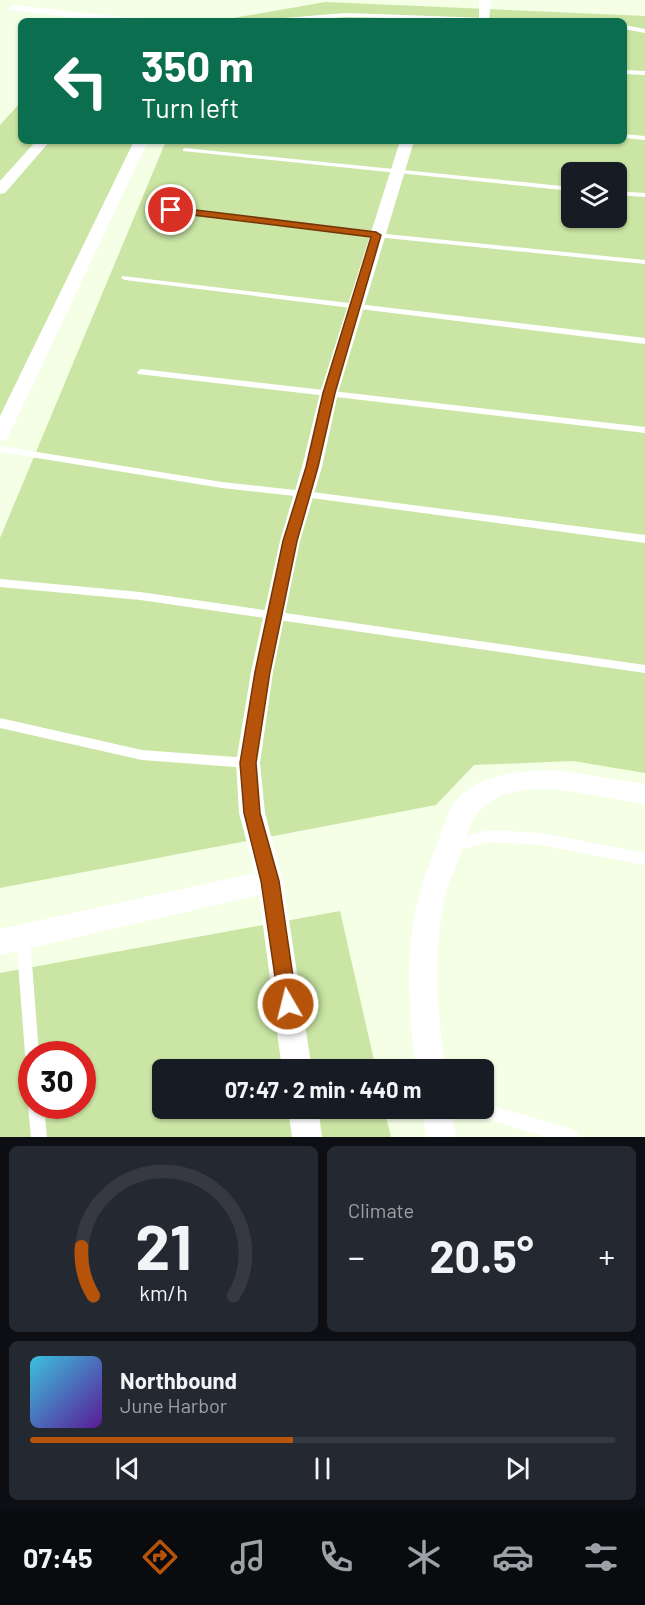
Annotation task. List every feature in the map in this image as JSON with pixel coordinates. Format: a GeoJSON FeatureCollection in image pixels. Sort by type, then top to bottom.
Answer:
{"type":"FeatureCollection","features":[{"type":"Feature","properties":{"kind":"street"},"geometry":{"type":"LineString","coordinates":[[2,17],[25,0]]}},
{"type":"Feature","properties":{"kind":"street"},"geometry":{"type":"LineString","coordinates":[[484,0],[485,18]]}},
{"type":"Feature","properties":{"kind":"street"},"geometry":{"type":"LineString","coordinates":[[14,8],[119,18]]}},
{"type":"Feature","properties":{"kind":"street"},"geometry":{"type":"LineString","coordinates":[[0,190],[40,144]]}},
{"type":"Feature","properties":{"kind":"street"},"geometry":{"type":"LineString","coordinates":[[0,435],[140,144]]}},
{"type":"Feature","properties":{"kind":"street"},"geometry":{"type":"LineString","coordinates":[[295,1059],[270,881],[252,813],[248,763],[262,672],[290,541],[354,307],[376,235],[393,193],[406,144]]}},
{"type":"Feature","properties":{"kind":"street"},"geometry":{"type":"LineString","coordinates":[[429,1059],[424,1019],[423,956],[431,900],[448,846],[462,812],[482,793],[514,781],[555,780],[645,794]]}},
{"type":"Feature","properties":{"kind":"street"},"geometry":{"type":"LineString","coordinates":[[12,939],[270,881]]}},
{"type":"Feature","properties":{"kind":"street"},"geometry":{"type":"LineString","coordinates":[[305,1119],[307,1137]]}},
{"type":"Feature","properties":{"kind":"street"},"geometry":{"type":"LineString","coordinates":[[439,1119],[441,1137]]}},
{"type":"Feature","properties":{"kind":"lane"},"geometry":{"type":"LineString","coordinates":[[300,18],[328,15],[446,18]]}},
{"type":"Feature","properties":{"kind":"lane"},"geometry":{"type":"LineString","coordinates":[[627,28],[645,31]]}},
{"type":"Feature","properties":{"kind":"lane"},"geometry":{"type":"LineString","coordinates":[[627,72],[645,73]]}},
{"type":"Feature","properties":{"kind":"lane"},"geometry":{"type":"LineString","coordinates":[[627,136],[645,138]]}},
{"type":"Feature","properties":{"kind":"lane"},"geometry":{"type":"LineString","coordinates":[[185,150],[561,188]]}},
{"type":"Feature","properties":{"kind":"lane"},"geometry":{"type":"LineString","coordinates":[[627,194],[645,195]]}},
{"type":"Feature","properties":{"kind":"lane"},"geometry":{"type":"LineString","coordinates":[[171,210],[376,235],[645,262]]}},
{"type":"Feature","properties":{"kind":"lane"},"geometry":{"type":"LineString","coordinates":[[124,278],[645,341]]}},
{"type":"Feature","properties":{"kind":"lane"},"geometry":{"type":"LineString","coordinates":[[141,372],[645,430]]}},
{"type":"Feature","properties":{"kind":"lane"},"geometry":{"type":"LineString","coordinates":[[0,449],[222,485],[645,539]]}},
{"type":"Feature","properties":{"kind":"lane"},"geometry":{"type":"LineString","coordinates":[[0,583],[140,596],[645,669]]}},
{"type":"Feature","properties":{"kind":"lane"},"geometry":{"type":"LineString","coordinates":[[0,723],[142,755],[248,763]]}},
{"type":"Feature","properties":{"kind":"lane"},"geometry":{"type":"LineString","coordinates":[[448,846],[489,836],[541,839],[645,859]]}},
{"type":"Feature","properties":{"kind":"lane"},"geometry":{"type":"LineString","coordinates":[[12,939],[30,1041]]}},
{"type":"Feature","properties":{"kind":"lane"},"geometry":{"type":"LineString","coordinates":[[494,1114],[572,1137]]}},
{"type":"Feature","properties":{"kind":"lane"},"geometry":{"type":"LineString","coordinates":[[37,1119],[39,1137]]}},
{"type":"Feature","properties":{"kind":"green space"},"geometry":{"type":"Polygon","coordinates":[[[325,2],[645,16],[645,773],[573,761],[474,765],[436,805],[0,888],[0,538],[165,144],[627,144],[627,18],[233,18],[325,2]]]}},
{"type":"Feature","properties":{"kind":"green space"},"geometry":{"type":"Polygon","coordinates":[[[18,105],[18,144],[136,144],[0,423],[0,125],[18,105]]]}},
{"type":"Feature","properties":{"kind":"green space"},"geometry":{"type":"Polygon","coordinates":[[[340,911],[374,1059],[152,1059],[152,1119],[386,1119],[391,1137],[0,1137],[0,973],[340,911]]]}},
{"type":"Feature","properties":{"kind":"route"},"geometry":{"type":"LineString","coordinates":[[171,210],[376,235],[329,393],[312,467],[290,541],[262,672],[248,763],[252,813],[270,881],[288,1004]]}}]}
